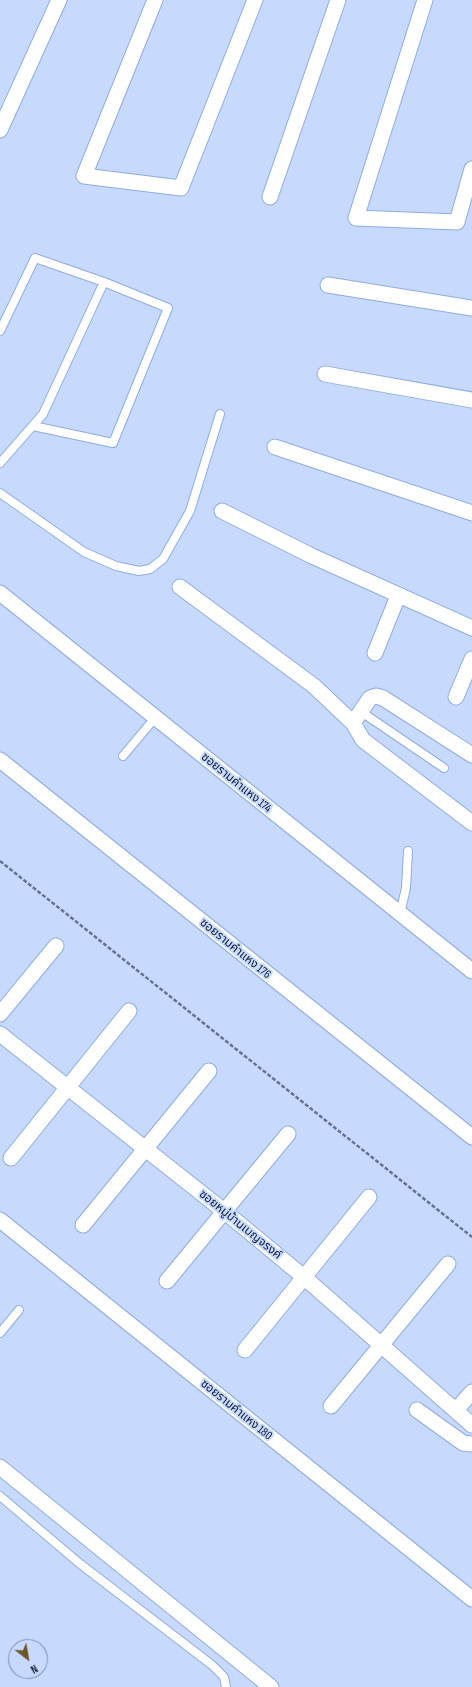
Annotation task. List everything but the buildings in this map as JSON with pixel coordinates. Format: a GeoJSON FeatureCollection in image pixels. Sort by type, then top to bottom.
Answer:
{"type":"FeatureCollection","features":[{"type":"Feature","properties":{"kind":"street"},"geometry":{"type":"LineString","coordinates":[[0,130],[59,0]]}},
{"type":"Feature","properties":{"kind":"street"},"geometry":{"type":"LineString","coordinates":[[155,0],[84,176],[181,188],[255,0]]}},
{"type":"Feature","properties":{"kind":"street"},"geometry":{"type":"LineString","coordinates":[[270,197],[338,0]]}},
{"type":"Feature","properties":{"kind":"street"},"geometry":{"type":"LineString","coordinates":[[425,0],[356,218],[457,222],[472,170]]}},
{"type":"Feature","properties":{"kind":"street"},"geometry":{"type":"LineString","coordinates":[[328,285],[472,308]]}},
{"type":"Feature","properties":{"kind":"street"},"geometry":{"type":"LineString","coordinates":[[325,374],[472,400]]}},
{"type":"Feature","properties":{"kind":"street"},"geometry":{"type":"LineString","coordinates":[[275,447],[472,513]]}},
{"type":"Feature","properties":{"kind":"street"},"geometry":{"type":"LineString","coordinates":[[222,511],[312,556],[472,628]]}},
{"type":"Feature","properties":{"kind":"street"},"geometry":{"type":"LineString","coordinates":[[180,587],[356,717],[363,740],[472,823]]}},
{"type":"Feature","properties":{"kind":"street","name":"ซอยรามคำแหง 174"},"geometry":{"type":"LineString","coordinates":[[0,593],[472,971]]}},
{"type":"Feature","properties":{"kind":"street"},"geometry":{"type":"LineString","coordinates":[[375,653],[398,596]]}},
{"type":"Feature","properties":{"kind":"street"},"geometry":{"type":"LineString","coordinates":[[456,697],[472,659]]}},
{"type":"Feature","properties":{"kind":"street"},"geometry":{"type":"LineString","coordinates":[[356,717],[370,698],[376,696],[383,698],[472,754]]}},
{"type":"Feature","properties":{"kind":"street","name":"ซอยรามคำแหง 176"},"geometry":{"type":"LineString","coordinates":[[0,760],[472,1137]]}},
{"type":"Feature","properties":{"kind":"street"},"geometry":{"type":"LineString","coordinates":[[0,1014],[56,946]]}},
{"type":"Feature","properties":{"kind":"street"},"geometry":{"type":"LineString","coordinates":[[11,1158],[128,1012]]}},
{"type":"Feature","properties":{"kind":"street","name":"ซอยหมู่บ้านเบญจรงค์"},"geometry":{"type":"LineString","coordinates":[[0,1034],[224,1210],[382,1345],[472,1425]]}},
{"type":"Feature","properties":{"kind":"street"},"geometry":{"type":"LineString","coordinates":[[83,1225],[209,1071]]}},
{"type":"Feature","properties":{"kind":"street"},"geometry":{"type":"LineString","coordinates":[[167,1281],[288,1134]]}},
{"type":"Feature","properties":{"kind":"street"},"geometry":{"type":"LineString","coordinates":[[245,1350],[370,1197]]}},
{"type":"Feature","properties":{"kind":"street","name":"ซอยรามคำแหง 180"},"geometry":{"type":"LineString","coordinates":[[0,1220],[472,1599]]}},
{"type":"Feature","properties":{"kind":"street"},"geometry":{"type":"LineString","coordinates":[[331,1406],[448,1264]]}},
{"type":"Feature","properties":{"kind":"street"},"geometry":{"type":"LineString","coordinates":[[456,1410],[472,1392]]}},
{"type":"Feature","properties":{"kind":"street"},"geometry":{"type":"LineString","coordinates":[[418,1410],[463,1443],[472,1444]]}},
{"type":"Feature","properties":{"kind":"street"},"geometry":{"type":"LineString","coordinates":[[0,1467],[271,1687]]}},
{"type":"Feature","properties":{"kind":"lane"},"geometry":{"type":"LineString","coordinates":[[0,331],[35,258],[104,282],[168,308],[114,443],[33,426]]}},
{"type":"Feature","properties":{"kind":"lane"},"geometry":{"type":"LineString","coordinates":[[0,463],[43,414],[104,282]]}},
{"type":"Feature","properties":{"kind":"lane"},"geometry":{"type":"LineString","coordinates":[[0,493],[84,552],[116,566],[139,571],[150,569],[163,559],[190,511],[220,414]]}},
{"type":"Feature","properties":{"kind":"lane"},"geometry":{"type":"LineString","coordinates":[[356,717],[444,768]]}},
{"type":"Feature","properties":{"kind":"lane"},"geometry":{"type":"LineString","coordinates":[[122,756],[155,718]]}},
{"type":"Feature","properties":{"kind":"lane"},"geometry":{"type":"LineString","coordinates":[[400,914],[406,888],[408,851]]}},
{"type":"Feature","properties":{"kind":"lane"},"geometry":{"type":"LineString","coordinates":[[0,1333],[19,1310]]}},
{"type":"Feature","properties":{"kind":"lane"},"geometry":{"type":"LineString","coordinates":[[0,1496],[79,1563],[212,1665],[224,1677],[226,1687]]}},
{"type":"Feature","properties":{"kind":"path"},"geometry":{"type":"LineString","coordinates":[[0,860],[472,1237]]}}]}
